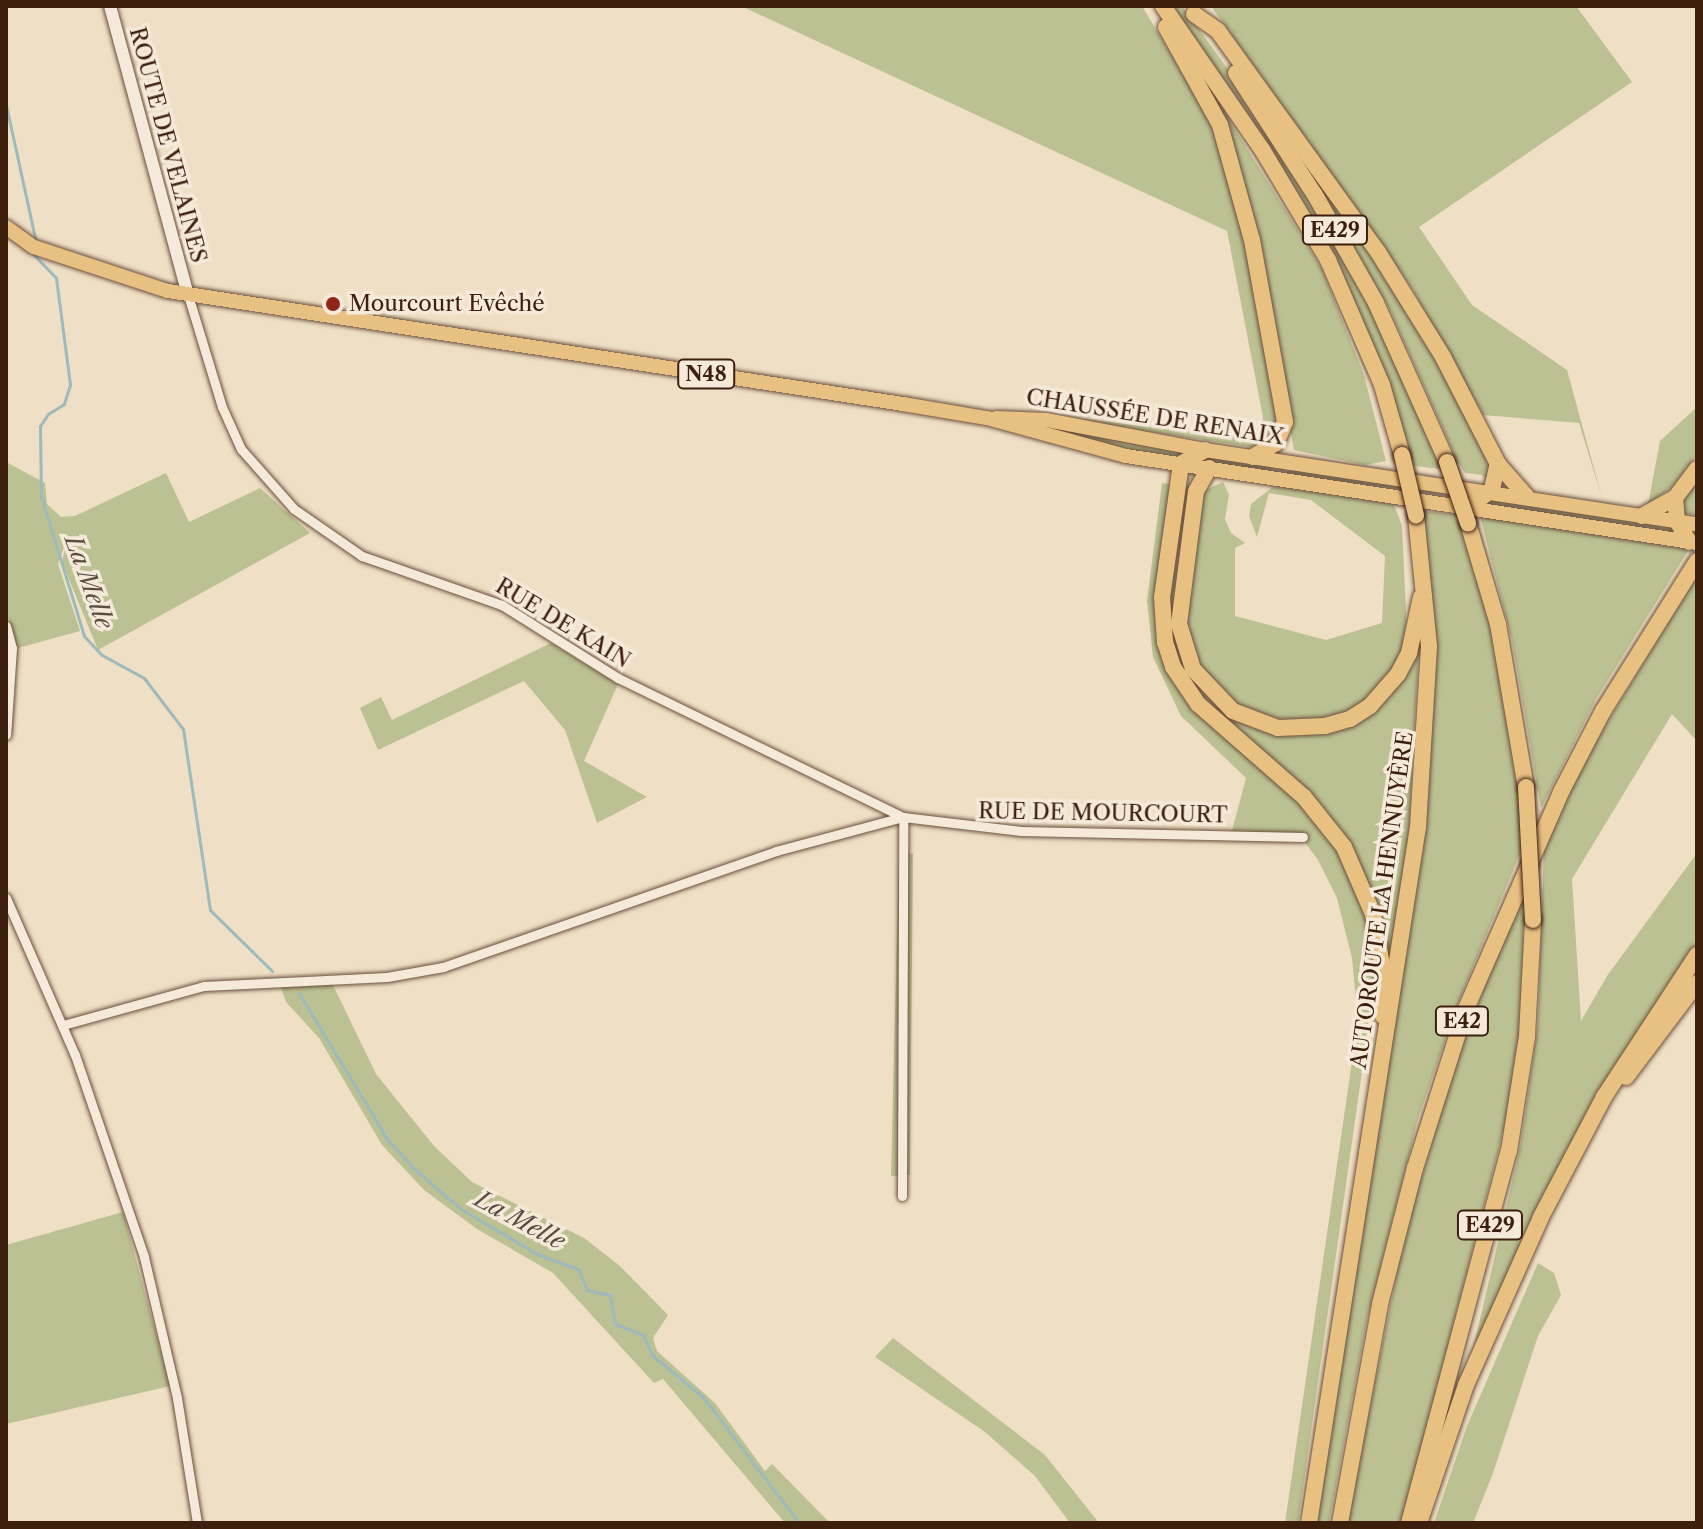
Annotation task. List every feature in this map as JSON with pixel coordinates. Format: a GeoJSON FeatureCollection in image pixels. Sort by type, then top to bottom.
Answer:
{"type":"FeatureCollection","features":[{"type":"Feature","properties":{"kind":"highway"},"geometry":{"type":"LineString","coordinates":[[1152,6],[1220,125],[1252,240],[1285,422],[1276,443],[1253,457]]}},
{"type":"Feature","properties":{"kind":"highway","name":"AUTOROUTE LA HENNUYÈRE"},"geometry":{"type":"LineString","coordinates":[[1163,6],[1263,151],[1328,260],[1382,385],[1416,515],[1425,584],[1429,646],[1425,761],[1386,1041],[1309,1523]]}},
{"type":"Feature","properties":{"kind":"highway"},"geometry":{"type":"LineString","coordinates":[[1192,10],[1218,31],[1385,263],[1443,357],[1498,464],[1526,496]]}},
{"type":"Feature","properties":{"kind":"highway","name":"E429"},"geometry":{"type":"LineString","coordinates":[[1192,10],[1315,195],[1376,303],[1447,462],[1469,515],[1501,638],[1526,787],[1533,920],[1527,1036],[1509,1151],[1409,1523]]}},
{"type":"Feature","properties":{"kind":"highway"},"geometry":{"type":"LineString","coordinates":[[1205,450],[1181,464],[1162,597],[1163,631],[1173,667],[1215,723],[1295,789],[1344,847],[1364,888],[1379,941],[1386,1041]]}},
{"type":"Feature","properties":{"kind":"highway"},"geometry":{"type":"LineString","coordinates":[[1469,515],[1492,489],[1498,464]]}},
{"type":"Feature","properties":{"kind":"highway"},"geometry":{"type":"LineString","coordinates":[[1209,468],[1196,491],[1179,624],[1193,669],[1214,695],[1253,722],[1278,728],[1325,726],[1370,706],[1409,653],[1425,584]]}},
{"type":"Feature","properties":{"kind":"highway"},"geometry":{"type":"LineString","coordinates":[[1642,516],[1675,498],[1697,469]]}},
{"type":"Feature","properties":{"kind":"highway"},"geometry":{"type":"LineString","coordinates":[[1675,498],[1677,521],[1693,543]]}},
{"type":"Feature","properties":{"kind":"highway","name":"E42"},"geometry":{"type":"LineString","coordinates":[[1340,1523],[1380,1304],[1415,1168],[1465,1011],[1576,764],[1697,561]]}},
{"type":"Feature","properties":{"kind":"highway"},"geometry":{"type":"LineString","coordinates":[[1419,1523],[1491,1324],[1604,1097],[1697,955]]}},
{"type":"Feature","properties":{"kind":"highway"},"geometry":{"type":"LineString","coordinates":[[1604,1097],[1633,1071],[1697,983]]}},
{"type":"Feature","properties":{"kind":"main road","name":"N48"},"geometry":{"type":"LineString","coordinates":[[6,227],[22,241],[109,274],[188,295],[987,418]]}},
{"type":"Feature","properties":{"kind":"main road","name":"CHAUSSÉE DE RENAIX"},"geometry":{"type":"LineString","coordinates":[[987,418],[1046,420],[1205,450],[1492,489],[1697,524]]}},
{"type":"Feature","properties":{"kind":"main road","name":"CHAUSSÉE DE RENAIX"},"geometry":{"type":"LineString","coordinates":[[987,418],[1099,451],[1469,515],[1693,543]]}},
{"type":"Feature","properties":{"kind":"street","name":"ROUTE DE VELAINES"},"geometry":{"type":"LineString","coordinates":[[110,6],[188,295]]}},
{"type":"Feature","properties":{"kind":"street","name":"RUE DE KAIN"},"geometry":{"type":"LineString","coordinates":[[188,295],[222,407],[241,449],[315,527],[362,556],[502,605],[618,678],[903,817]]}},
{"type":"Feature","properties":{"kind":"street"},"geometry":{"type":"LineString","coordinates":[[6,626],[12,648],[6,735]]}},
{"type":"Feature","properties":{"kind":"street","name":"RUE DE MOURCOURT"},"geometry":{"type":"LineString","coordinates":[[903,817],[1009,831],[1303,837]]}},
{"type":"Feature","properties":{"kind":"street"},"geometry":{"type":"LineString","coordinates":[[63,1025],[204,986],[387,977],[443,967],[776,851],[903,817],[902,1196]]}},
{"type":"Feature","properties":{"kind":"street"},"geometry":{"type":"LineString","coordinates":[[6,898],[63,1025],[144,1257],[177,1398],[197,1523]]}},
{"type":"Feature","properties":{"kind":"green space"},"geometry":{"type":"Polygon","coordinates":[[[741,6],[1142,6],[1208,116],[1235,192],[1280,426],[1275,438],[1257,448],[999,409],[1262,440],[1263,417],[1227,231],[741,6]]]}},
{"type":"Feature","properties":{"kind":"green space"},"geometry":{"type":"Polygon","coordinates":[[[1170,6],[1182,6],[1240,86],[1358,280],[1441,469],[1414,466],[1369,336],[1170,6]]]}},
{"type":"Feature","properties":{"kind":"green space"},"geometry":{"type":"Polygon","coordinates":[[[1211,6],[1576,6],[1632,82],[1419,227],[1472,305],[1567,370],[1602,498],[1579,423],[1483,415],[1412,288],[1211,6]]]}},
{"type":"Feature","properties":{"kind":"green space"},"geometry":{"type":"Polygon","coordinates":[[[1198,70],[1322,269],[1364,375],[1386,461],[1365,465],[1294,450],[1255,232],[1198,70]]]}},
{"type":"Feature","properties":{"kind":"green space"},"geometry":{"type":"Polygon","coordinates":[[[1294,143],[1379,261],[1491,455],[1490,483],[1482,475],[1465,473],[1458,462],[1390,310],[1294,143]]]}},
{"type":"Feature","properties":{"kind":"green space"},"geometry":{"type":"Polygon","coordinates":[[[1697,407],[1697,455],[1673,486],[1648,505],[1660,441],[1697,407]]]}},
{"type":"Feature","properties":{"kind":"green space"},"geometry":{"type":"Polygon","coordinates":[[[1018,421],[1187,453],[1178,458],[1115,448],[1018,421]]]}},
{"type":"Feature","properties":{"kind":"green space"},"geometry":{"type":"Polygon","coordinates":[[[1204,456],[1276,467],[1263,471],[1196,461],[1204,456]]]}},
{"type":"Feature","properties":{"kind":"green space"},"geometry":{"type":"Polygon","coordinates":[[[6,462],[45,483],[47,504],[61,517],[75,516],[166,473],[189,522],[260,488],[310,533],[98,650],[62,562],[68,536],[58,564],[80,631],[18,648],[6,611],[6,462]]]}},
{"type":"Feature","properties":{"kind":"green space"},"geometry":{"type":"Polygon","coordinates":[[[1295,470],[1473,497],[1275,474],[1295,470]]]}},
{"type":"Feature","properties":{"kind":"green space"},"geometry":{"type":"Polygon","coordinates":[[[1697,478],[1697,515],[1682,513],[1683,494],[1697,478]]]}},
{"type":"Feature","properties":{"kind":"green space"},"geometry":{"type":"Polygon","coordinates":[[[1223,482],[1229,495],[1225,519],[1231,533],[1245,543],[1235,548],[1235,616],[1326,640],[1382,623],[1385,556],[1311,500],[1269,493],[1257,537],[1249,516],[1251,504],[1274,486],[1393,502],[1402,526],[1407,632],[1419,641],[1409,832],[1389,973],[1376,973],[1298,1523],[1285,1523],[1358,1020],[1352,958],[1337,898],[1318,860],[1303,840],[1230,838],[1246,778],[1181,716],[1153,657],[1147,601],[1162,483],[1208,489],[1223,482]]]}},
{"type":"Feature","properties":{"kind":"green space"},"geometry":{"type":"Polygon","coordinates":[[[1492,494],[1670,522],[1674,532],[1481,504],[1492,494]]]}},
{"type":"Feature","properties":{"kind":"green space"},"geometry":{"type":"Polygon","coordinates":[[[1424,511],[1457,515],[1499,650],[1520,792],[1522,849],[1457,1005],[1418,1119],[1366,1324],[1329,1523],[1316,1523],[1421,844],[1434,670],[1424,511]]]}},
{"type":"Feature","properties":{"kind":"green space"},"geometry":{"type":"Polygon","coordinates":[[[1480,516],[1691,546],[1596,699],[1541,808],[1512,640],[1480,516]]]}},
{"type":"Feature","properties":{"kind":"green space"},"geometry":{"type":"Polygon","coordinates":[[[1697,575],[1697,741],[1672,714],[1572,879],[1581,1021],[1607,976],[1697,853],[1697,944],[1587,1112],[1474,1345],[1521,1144],[1538,1024],[1544,846],[1576,774],[1697,575]]]}},
{"type":"Feature","properties":{"kind":"green space"},"geometry":{"type":"Polygon","coordinates":[[[551,643],[618,684],[584,761],[647,797],[597,823],[565,730],[524,681],[378,750],[360,708],[381,697],[392,720],[551,643]]]}},
{"type":"Feature","properties":{"kind":"green space"},"geometry":{"type":"Polygon","coordinates":[[[899,851],[913,854],[910,1175],[891,1176],[899,851]]]}},
{"type":"Feature","properties":{"kind":"green space"},"geometry":{"type":"Polygon","coordinates":[[[1524,884],[1522,1020],[1511,1102],[1410,1491],[1401,1523],[1347,1523],[1405,1233],[1459,1053],[1524,884]]]}},
{"type":"Feature","properties":{"kind":"green space"},"geometry":{"type":"Polygon","coordinates":[[[332,983],[376,1074],[434,1146],[472,1182],[584,1238],[620,1266],[668,1315],[653,1338],[657,1351],[715,1403],[765,1471],[772,1464],[830,1523],[785,1523],[663,1379],[654,1383],[553,1273],[477,1229],[424,1190],[382,1145],[319,1038],[286,1002],[280,985],[332,983]]]}},
{"type":"Feature","properties":{"kind":"green space"},"geometry":{"type":"Polygon","coordinates":[[[123,1212],[170,1386],[6,1424],[6,1245],[123,1212]]]}},
{"type":"Feature","properties":{"kind":"green space"},"geometry":{"type":"Polygon","coordinates":[[[1538,1263],[1554,1273],[1561,1295],[1538,1336],[1493,1473],[1473,1523],[1434,1523],[1467,1426],[1538,1263]]]}},
{"type":"Feature","properties":{"kind":"green space"},"geometry":{"type":"Polygon","coordinates":[[[893,1338],[1045,1455],[1099,1523],[1070,1523],[1035,1476],[985,1432],[875,1357],[893,1338]]]}},
{"type":"Feature","properties":{"kind":"waterway","name":"La Melle"},"geometry":{"type":"LineString","coordinates":[[6,105],[35,238]]}},
{"type":"Feature","properties":{"kind":"waterway","name":"La Melle"},"geometry":{"type":"LineString","coordinates":[[34,255],[56,278],[70,385],[64,404],[48,414],[40,426],[41,496],[84,636],[102,655],[144,678],[183,729],[210,910],[272,971]]}},
{"type":"Feature","properties":{"kind":"waterway","name":"La Melle"},"geometry":{"type":"LineString","coordinates":[[299,993],[387,1139],[412,1167],[461,1209],[537,1254],[578,1269],[587,1290],[610,1295],[615,1324],[643,1335],[653,1356],[703,1397],[799,1523]]}},
{"type":"Feature","properties":{"kind":"place","name":"Mourcourt Evêché"},"geometry":{"type":"Point","coordinates":[333,304]}}]}
